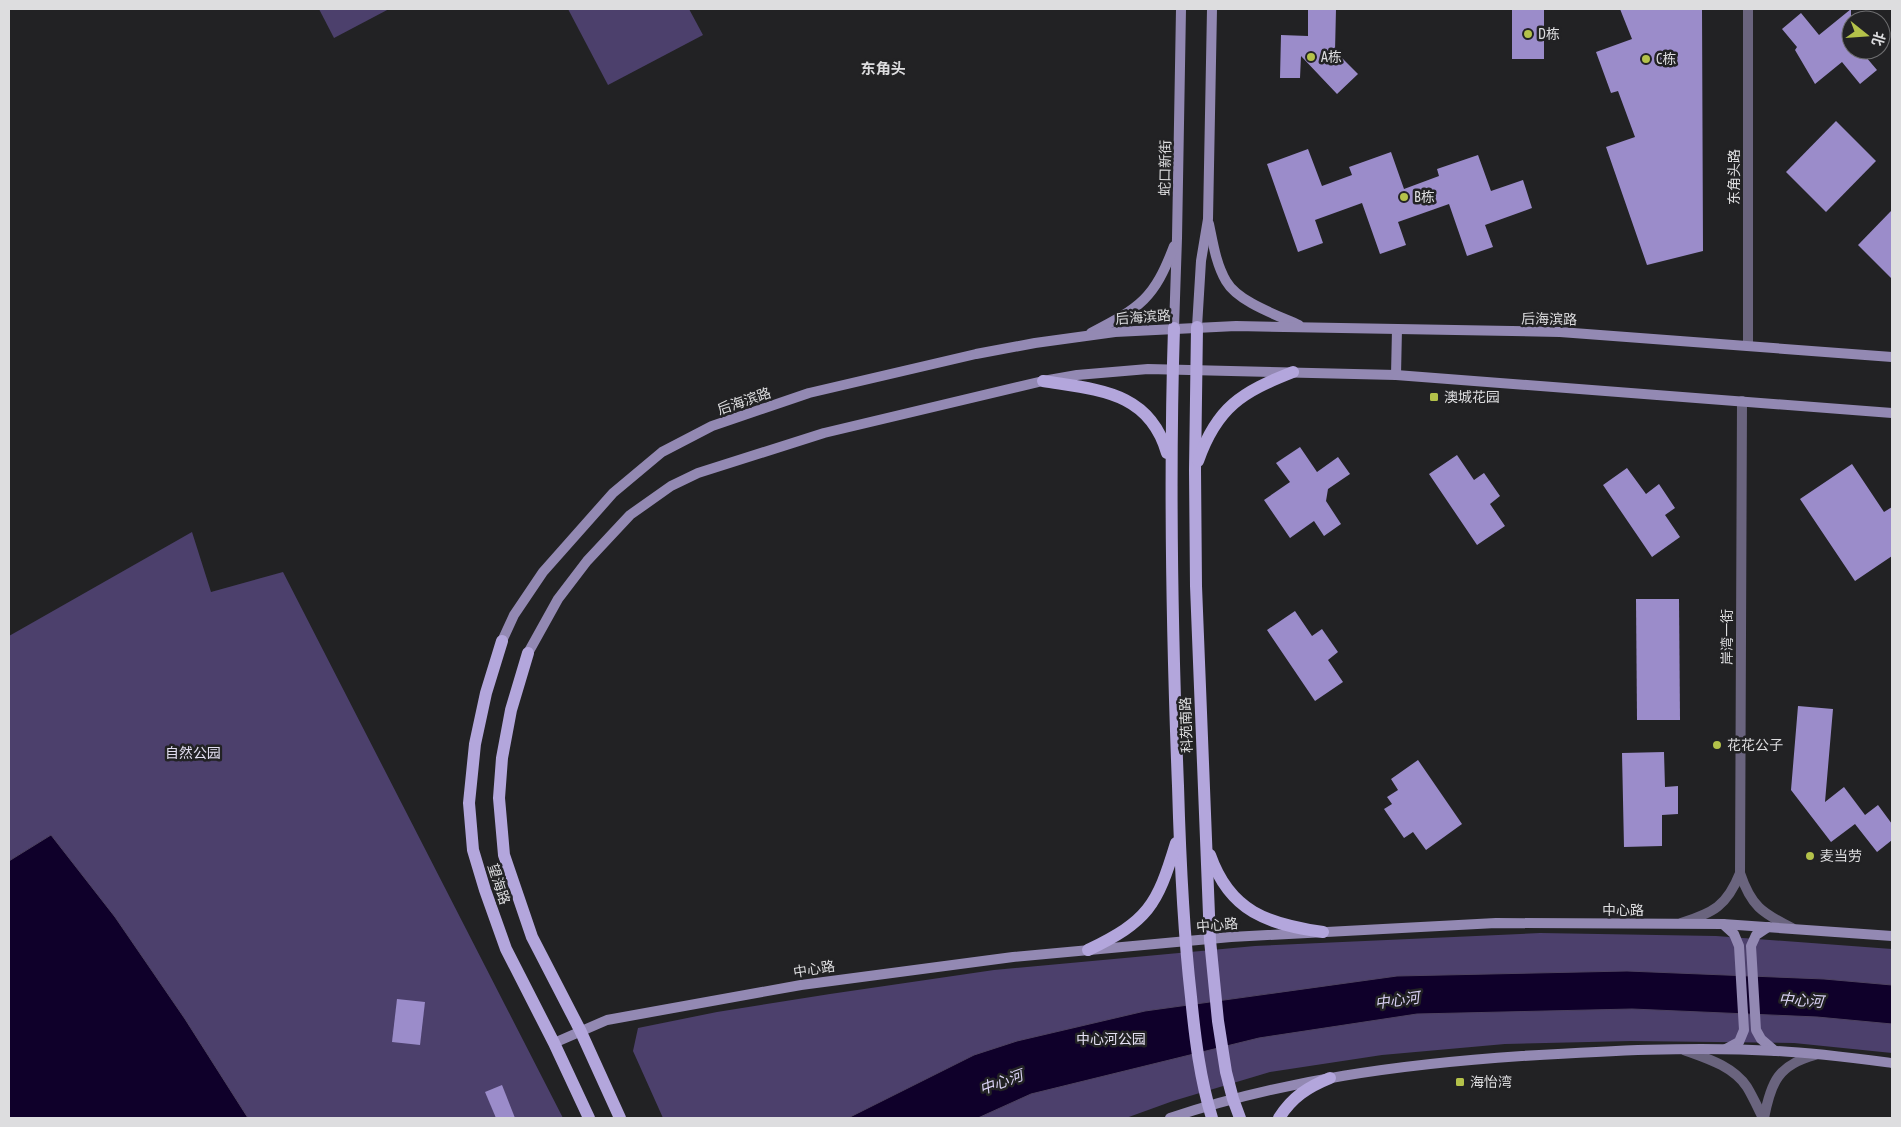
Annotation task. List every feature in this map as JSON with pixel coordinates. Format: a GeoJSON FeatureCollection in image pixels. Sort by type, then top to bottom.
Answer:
{"type":"FeatureCollection","features":[{"type":"Feature","properties":{"kind":"main road","name":"蛇口新街"},"geometry":{"type":"LineString","coordinates":[[1174,328],[1181,9]]}},
{"type":"Feature","properties":{"kind":"main road"},"geometry":{"type":"LineString","coordinates":[[1197,327],[1201,261],[1208,219],[1212,9]]}},
{"type":"Feature","properties":{"kind":"main road"},"geometry":{"type":"LineString","coordinates":[[1208,219],[1217,259],[1226,282],[1245,299],[1258,307],[1304,327]]}},
{"type":"Feature","properties":{"kind":"main road"},"geometry":{"type":"LineString","coordinates":[[1085,336],[1134,310],[1146,299],[1158,283],[1177,238]]}},
{"type":"Feature","properties":{"kind":"main road","name":"科苑南路"},"geometry":{"type":"LineString","coordinates":[[1197,327],[1196,586],[1210,940],[1212,971],[1226,1072],[1240,1118]]}},
{"type":"Feature","properties":{"kind":"main road","name":"后海滨路"},"geometry":{"type":"LineString","coordinates":[[502,641],[514,615],[543,572],[613,493],[662,452],[712,426],[809,393],[976,354],[1085,336],[1174,328],[1304,327],[1560,332],[1892,357]]}},
{"type":"Feature","properties":{"kind":"main road","name":"科苑南路"},"geometry":{"type":"LineString","coordinates":[[1174,328],[1170,462],[1171,589],[1179,834],[1188,974],[1201,1077],[1210,1112]]}},
{"type":"Feature","properties":{"kind":"main road"},"geometry":{"type":"LineString","coordinates":[[1396,375],[1397,329]]}},
{"type":"Feature","properties":{"kind":"main road"},"geometry":{"type":"LineString","coordinates":[[528,653],[558,599],[586,560],[630,515],[671,486],[698,473],[824,434],[1043,381],[1077,375],[1172,368],[1396,375],[1892,413]]}},
{"type":"Feature","properties":{"kind":"main road"},"geometry":{"type":"LineString","coordinates":[[1195,470],[1208,434],[1225,410],[1249,392],[1293,372]]}},
{"type":"Feature","properties":{"kind":"main road"},"geometry":{"type":"LineString","coordinates":[[1043,381],[1110,394],[1140,408],[1157,427],[1164,441],[1170,462]]}},
{"type":"Feature","properties":{"kind":"main road","name":"望海路"},"geometry":{"type":"LineString","coordinates":[[502,641],[486,693],[475,744],[469,803],[473,850],[484,890],[506,949],[554,1043],[589,1118]]}},
{"type":"Feature","properties":{"kind":"main road","name":"望海路"},"geometry":{"type":"LineString","coordinates":[[528,653],[511,710],[502,758],[499,798],[504,855],[532,936],[580,1030],[620,1118]]}},
{"type":"Feature","properties":{"kind":"main road"},"geometry":{"type":"LineString","coordinates":[[1088,950],[1124,931],[1148,910],[1164,880],[1179,834]]}},
{"type":"Feature","properties":{"kind":"main road"},"geometry":{"type":"LineString","coordinates":[[1205,841],[1215,868],[1230,893],[1253,912],[1277,923],[1324,932]]}},
{"type":"Feature","properties":{"kind":"main road","name":"中心路"},"geometry":{"type":"LineString","coordinates":[[554,1043],[580,1030],[607,1020],[800,985],[1013,957],[1210,940],[1496,923],[1723,924],[1892,936]]}},
{"type":"Feature","properties":{"kind":"main road"},"geometry":{"type":"LineString","coordinates":[[1723,924],[1734,934],[1739,946],[1744,1030],[1739,1042],[1725,1050]]}},
{"type":"Feature","properties":{"kind":"main road"},"geometry":{"type":"LineString","coordinates":[[1768,927],[1756,935],[1751,946],[1756,1030],[1761,1039],[1775,1051]]}},
{"type":"Feature","properties":{"kind":"main road"},"geometry":{"type":"LineString","coordinates":[[1170,1118],[1210,1112],[1233,1099],[1330,1078],[1493,1058],[1627,1051],[1725,1050],[1818,1054],[1892,1063]]}},
{"type":"Feature","properties":{"kind":"main road"},"geometry":{"type":"LineString","coordinates":[[1279,1118],[1302,1092],[1330,1078]]}},
{"type":"Feature","properties":{"kind":"street","name":"东角头路"},"geometry":{"type":"LineString","coordinates":[[1748,9],[1748,346]]}},
{"type":"Feature","properties":{"kind":"street","name":"岸湾一街"},"geometry":{"type":"LineString","coordinates":[[1740,873],[1742,401]]}},
{"type":"Feature","properties":{"kind":"street"},"geometry":{"type":"LineString","coordinates":[[1678,923],[1711,912],[1724,902],[1733,890],[1740,873]]}},
{"type":"Feature","properties":{"kind":"street"},"geometry":{"type":"LineString","coordinates":[[1740,873],[1746,891],[1756,906],[1772,918],[1792,928]]}},
{"type":"Feature","properties":{"kind":"street"},"geometry":{"type":"LineString","coordinates":[[1684,1050],[1713,1061],[1737,1076],[1746,1086],[1763,1118]]}},
{"type":"Feature","properties":{"kind":"street"},"geometry":{"type":"LineString","coordinates":[[1763,1118],[1767,1100],[1778,1076],[1788,1065],[1800,1059],[1818,1054]]}},
{"type":"Feature","properties":{"kind":"green space"},"geometry":{"type":"Polygon","coordinates":[[[319,9],[389,9],[334,38],[319,9]]]}},
{"type":"Feature","properties":{"kind":"green space"},"geometry":{"type":"Polygon","coordinates":[[[568,9],[689,9],[703,35],[608,85],[568,9]]]}},
{"type":"Feature","properties":{"kind":"green space","name":"自然公园"},"geometry":{"type":"Polygon","coordinates":[[[192,532],[211,592],[283,572],[563,1118],[248,1118],[51,835],[9,861],[9,636],[192,532]]]}},
{"type":"Feature","properties":{"kind":"green space","name":"中心河公园"},"geometry":{"type":"Polygon","coordinates":[[[1540,933],[1716,936],[1892,949],[1892,1053],[1794,1043],[1631,1041],[1505,1044],[1382,1055],[1270,1072],[1173,1101],[1126,1118],[663,1118],[633,1051],[638,1028],[717,1012],[994,970],[1255,946],[1540,933]]]}},
{"type":"Feature","properties":{"kind":"water"},"geometry":{"type":"Polygon","coordinates":[[[51,835],[115,917],[185,1019],[248,1118],[9,1118],[9,861],[51,835]]]}},
{"type":"Feature","properties":{"kind":"water","name":"中心河"},"geometry":{"type":"Polygon","coordinates":[[[1627,971],[1824,979],[1892,985],[1892,1024],[1817,1017],[1632,1009],[1417,1014],[1259,1038],[1031,1094],[978,1118],[848,1118],[974,1055],[1017,1041],[1145,1011],[1397,976],[1627,971]]]}},
{"type":"Feature","properties":{"kind":"building","name":"A栋"},"geometry":{"type":"Polygon","coordinates":[[[1308,9],[1336,9],[1335,51],[1358,74],[1337,94],[1301,56],[1300,78],[1280,78],[1281,35],[1308,36],[1308,9]]]}},
{"type":"Feature","properties":{"kind":"building","name":"D栋"},"geometry":{"type":"Polygon","coordinates":[[[1512,9],[1544,9],[1544,59],[1512,59],[1512,9]]]}},
{"type":"Feature","properties":{"kind":"building"},"geometry":{"type":"Polygon","coordinates":[[[1620,9],[1702,9],[1703,251],[1647,265],[1606,147],[1635,137],[1618,91],[1611,93],[1596,52],[1632,39],[1620,9]]]}},
{"type":"Feature","properties":{"kind":"building"},"geometry":{"type":"Polygon","coordinates":[[[1801,13],[1819,35],[1841,17],[1841,60],[1868,60],[1877,70],[1860,84],[1842,62],[1815,84],[1795,50],[1797,47],[1782,29],[1801,13]]]}},
{"type":"Feature","properties":{"kind":"building"},"geometry":{"type":"Polygon","coordinates":[[[1836,121],[1876,161],[1826,212],[1786,172],[1836,121]]]}},
{"type":"Feature","properties":{"kind":"building","name":"B栋"},"geometry":{"type":"Polygon","coordinates":[[[1308,149],[1322,186],[1352,175],[1349,167],[1391,152],[1404,189],[1439,176],[1437,169],[1478,155],[1491,191],[1523,180],[1532,208],[1485,225],[1493,247],[1467,256],[1449,204],[1398,222],[1406,245],[1380,254],[1362,203],[1315,220],[1323,243],[1298,252],[1267,164],[1308,149]]]}},
{"type":"Feature","properties":{"kind":"building"},"geometry":{"type":"Polygon","coordinates":[[[1892,210],[1892,279],[1858,245],[1892,210]]]}},
{"type":"Feature","properties":{"kind":"building"},"geometry":{"type":"Polygon","coordinates":[[[1300,447],[1317,472],[1338,457],[1350,474],[1328,489],[1326,501],[1341,524],[1324,536],[1314,521],[1290,538],[1264,500],[1290,482],[1276,463],[1300,447]]]}},
{"type":"Feature","properties":{"kind":"building"},"geometry":{"type":"Polygon","coordinates":[[[1457,455],[1474,480],[1484,473],[1500,496],[1490,504],[1505,526],[1477,545],[1429,474],[1457,455]]]}},
{"type":"Feature","properties":{"kind":"building"},"geometry":{"type":"Polygon","coordinates":[[[1852,464],[1884,512],[1892,507],[1892,556],[1855,581],[1800,499],[1852,464]]]}},
{"type":"Feature","properties":{"kind":"building"},"geometry":{"type":"Polygon","coordinates":[[[1627,468],[1646,494],[1659,484],[1675,508],[1665,515],[1680,537],[1652,557],[1603,485],[1627,468]]]}},
{"type":"Feature","properties":{"kind":"building"},"geometry":{"type":"Polygon","coordinates":[[[1636,599],[1679,599],[1680,720],[1637,720],[1636,599]]]}},
{"type":"Feature","properties":{"kind":"building"},"geometry":{"type":"Polygon","coordinates":[[[1295,611],[1312,636],[1322,629],[1338,652],[1328,660],[1343,682],[1315,701],[1267,630],[1295,611]]]}},
{"type":"Feature","properties":{"kind":"building"},"geometry":{"type":"Polygon","coordinates":[[[1798,706],[1833,709],[1825,802],[1844,787],[1865,815],[1878,805],[1892,824],[1892,840],[1877,852],[1855,824],[1831,842],[1791,790],[1798,706]]]}},
{"type":"Feature","properties":{"kind":"building"},"geometry":{"type":"Polygon","coordinates":[[[1664,752],[1665,787],[1678,786],[1678,814],[1662,815],[1662,846],[1624,847],[1622,753],[1664,752]]]}},
{"type":"Feature","properties":{"kind":"building"},"geometry":{"type":"Polygon","coordinates":[[[1418,760],[1462,824],[1426,850],[1413,832],[1404,838],[1384,809],[1392,804],[1387,797],[1398,790],[1391,779],[1418,760]]]}},
{"type":"Feature","properties":{"kind":"building"},"geometry":{"type":"Polygon","coordinates":[[[397,999],[425,1002],[420,1045],[392,1042],[397,999]]]}},
{"type":"Feature","properties":{"kind":"building"},"geometry":{"type":"Polygon","coordinates":[[[502,1085],[515,1118],[496,1118],[485,1092],[502,1085]]]}},
{"type":"Feature","properties":{"kind":"place","name":"D栋"},"geometry":{"type":"Point","coordinates":[1528,34]}},
{"type":"Feature","properties":{"kind":"place","name":"A栋"},"geometry":{"type":"Point","coordinates":[1311,57]}},
{"type":"Feature","properties":{"kind":"place","name":"C栋"},"geometry":{"type":"Point","coordinates":[1646,59]}},
{"type":"Feature","properties":{"kind":"place","name":"B栋"},"geometry":{"type":"Point","coordinates":[1404,197]}},
{"type":"Feature","properties":{"kind":"place","name":"澳城花园"},"geometry":{"type":"Point","coordinates":[1434,397]}},
{"type":"Feature","properties":{"kind":"place","name":"花花公子"},"geometry":{"type":"Point","coordinates":[1717,745]}},
{"type":"Feature","properties":{"kind":"place","name":"麦当劳"},"geometry":{"type":"Point","coordinates":[1810,856]}},
{"type":"Feature","properties":{"kind":"place","name":"海怡湾"},"geometry":{"type":"Point","coordinates":[1460,1082]}},
{"type":"Feature","properties":{"kind":"district","name":"东角头"},"geometry":{"type":"Point","coordinates":[883,68]}}]}
